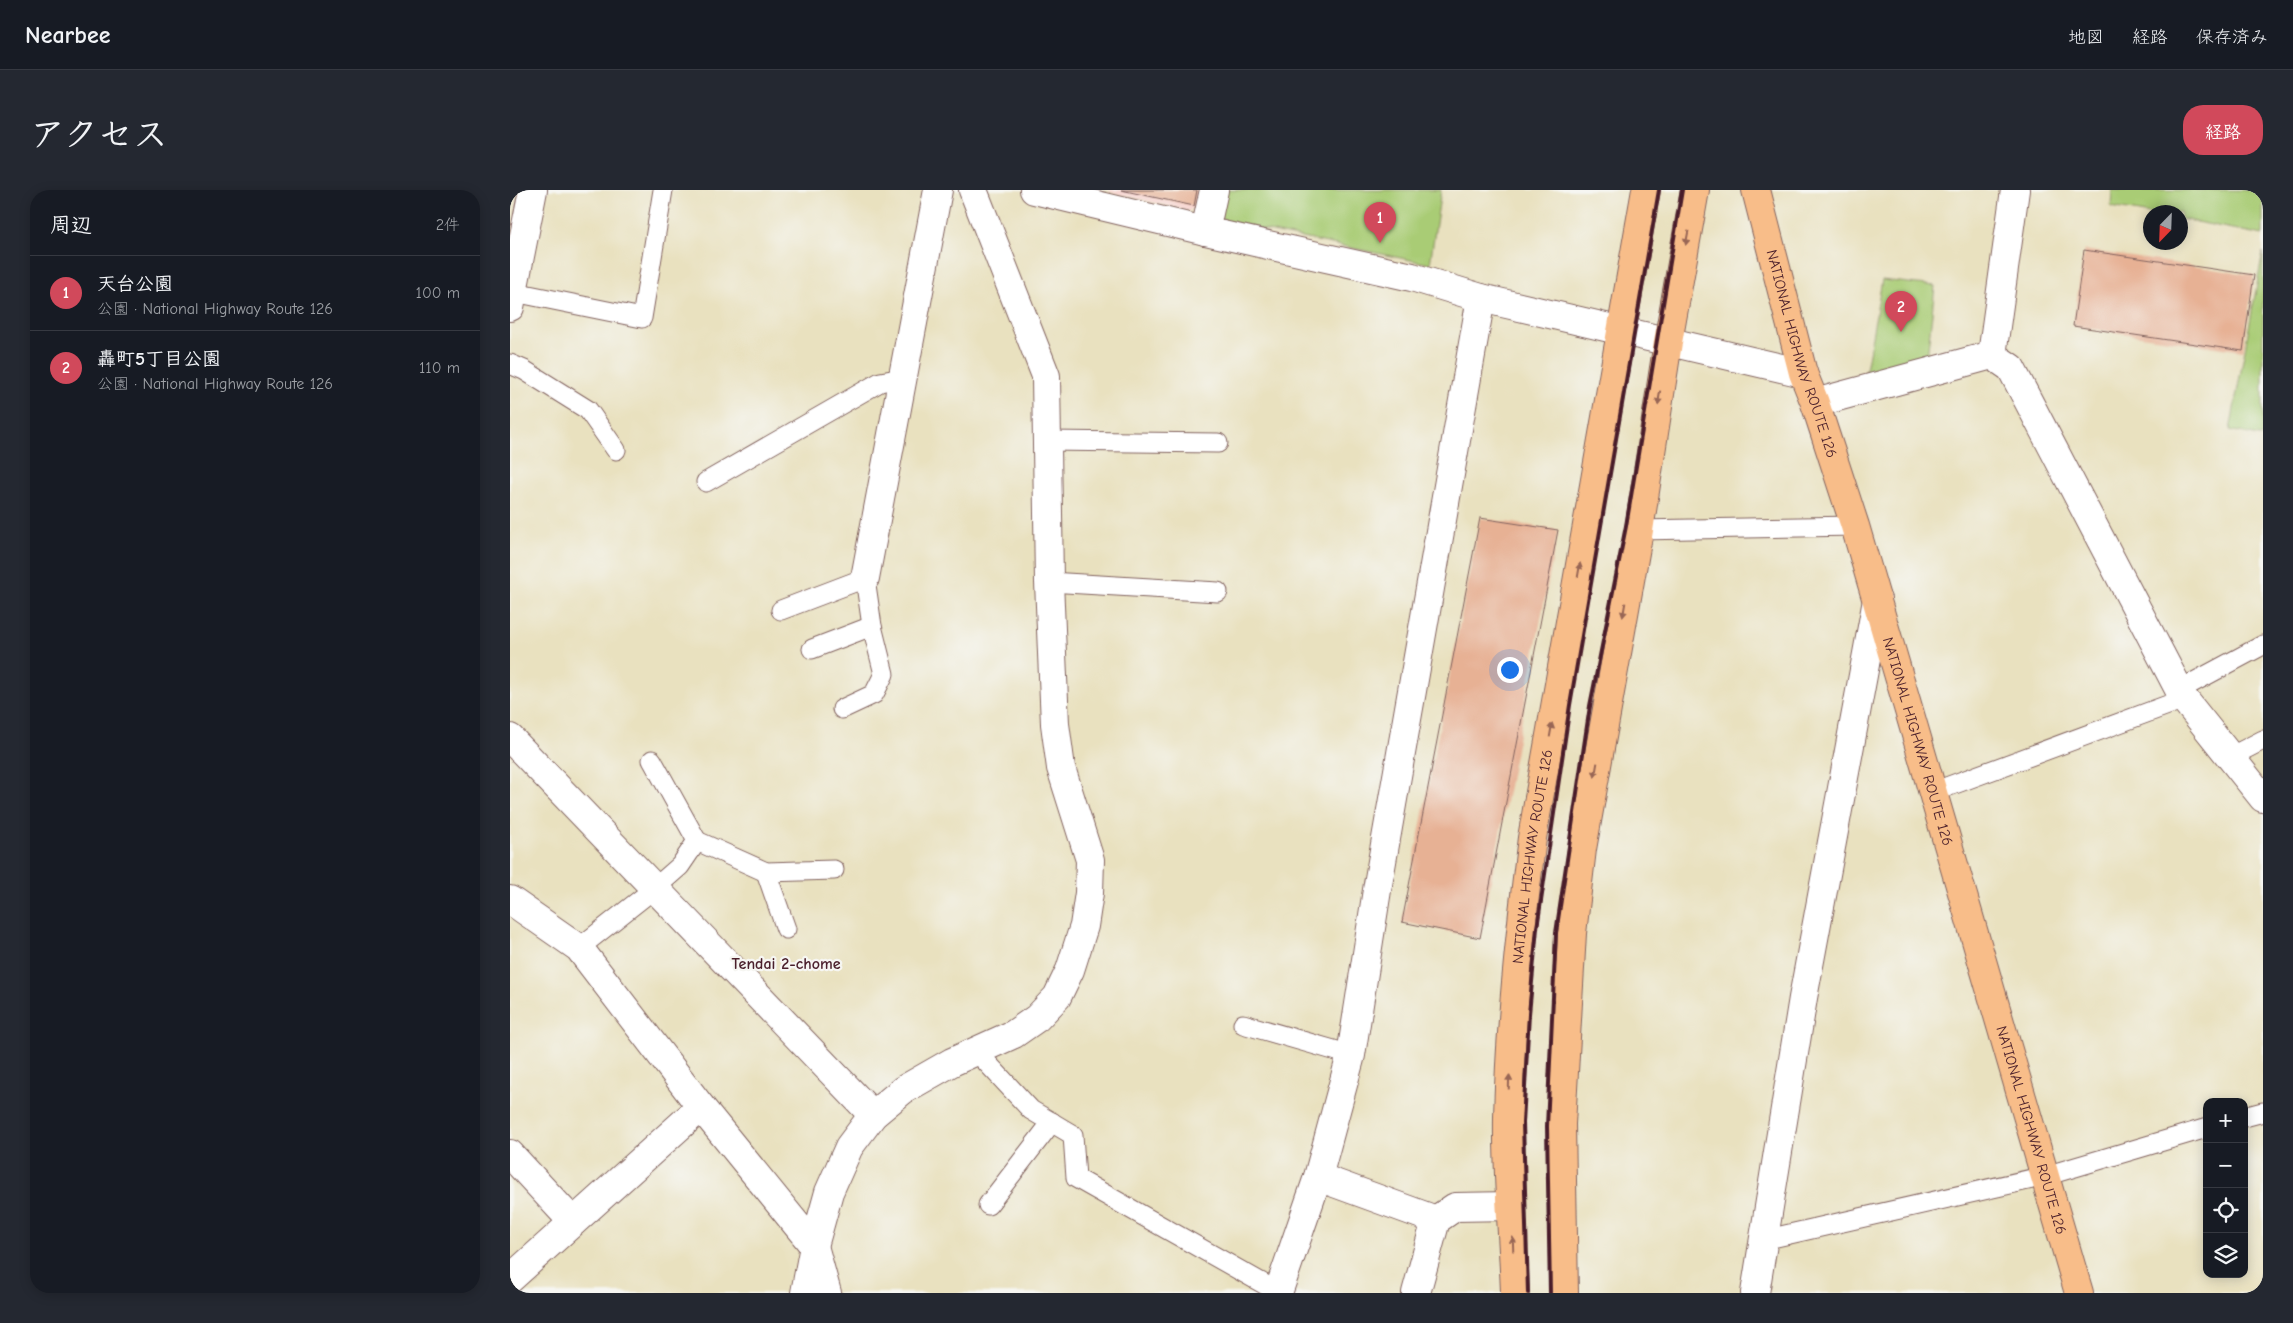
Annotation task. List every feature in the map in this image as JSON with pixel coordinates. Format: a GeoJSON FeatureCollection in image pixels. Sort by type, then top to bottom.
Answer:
{"type":"FeatureCollection","features":[{"type":"Feature","properties":{"kind":"highway","name":"NATIONAL HIGHWAY ROUTE 126"},"geometry":{"type":"LineString","coordinates":[[1515,1293],[1508,1120],[1512,1015],[1521,923],[1532,838],[1646,190]]}},
{"type":"Feature","properties":{"kind":"highway"},"geometry":{"type":"LineString","coordinates":[[1564,1293],[1561,1124],[1572,933],[1582,849],[1639,530],[1668,342],[1695,190]]}},
{"type":"Feature","properties":{"kind":"highway","name":"NATIONAL HIGHWAY ROUTE 126"},"geometry":{"type":"LineString","coordinates":[[1756,190],[1803,373],[1815,403],[1855,526],[2079,1293]]}},
{"type":"Feature","properties":{"kind":"street"},"geometry":{"type":"LineString","coordinates":[[512,299],[533,190]]}},
{"type":"Feature","properties":{"kind":"street"},"geometry":{"type":"LineString","coordinates":[[865,578],[938,190]]}},
{"type":"Feature","properties":{"kind":"street"},"geometry":{"type":"LineString","coordinates":[[805,1293],[814,1246],[829,1192],[849,1147],[873,1115],[903,1090],[976,1051],[1014,1034],[1037,1018],[1056,997],[1070,970],[1084,926],[1089,893],[1090,860],[1061,768],[1055,724],[1046,376],[973,190]]}},
{"type":"Feature","properties":{"kind":"street"},"geometry":{"type":"LineString","coordinates":[[1034,190],[1205,231],[1412,276],[1480,298],[1803,373]]}},
{"type":"Feature","properties":{"kind":"street"},"geometry":{"type":"LineString","coordinates":[[1205,231],[1214,190]]}},
{"type":"Feature","properties":{"kind":"street"},"geometry":{"type":"LineString","coordinates":[[1992,355],[2014,190]]}},
{"type":"Feature","properties":{"kind":"street"},"geometry":{"type":"LineString","coordinates":[[1278,1292],[1318,1177],[1351,1055],[1379,880],[1480,298]]}},
{"type":"Feature","properties":{"kind":"street"},"geometry":{"type":"LineString","coordinates":[[1815,403],[1992,355],[2011,368],[2181,694],[2263,798]]}},
{"type":"Feature","properties":{"kind":"street"},"geometry":{"type":"LineString","coordinates":[[1755,1293],[1804,988],[1877,600]]}},
{"type":"Feature","properties":{"kind":"street"},"geometry":{"type":"LineString","coordinates":[[510,738],[873,1115]]}},
{"type":"Feature","properties":{"kind":"street"},"geometry":{"type":"LineString","coordinates":[[510,900],[579,948],[701,1107],[814,1246],[827,1293]]}},
{"type":"Feature","properties":{"kind":"street"},"geometry":{"type":"LineString","coordinates":[[510,1280],[701,1107]]}},
{"type":"Feature","properties":{"kind":"street"},"geometry":{"type":"LineString","coordinates":[[510,1154],[573,1222]]}},
{"type":"Feature","properties":{"kind":"street"},"geometry":{"type":"LineString","coordinates":[[1318,1177],[1436,1220]]}},
{"type":"Feature","properties":{"kind":"street"},"geometry":{"type":"LineString","coordinates":[[1416,1293],[1436,1220],[1455,1207],[1512,1206]]}},
{"type":"Feature","properties":{"kind":"lane"},"geometry":{"type":"LineString","coordinates":[[512,299],[642,318],[663,190]]}},
{"type":"Feature","properties":{"kind":"lane"},"geometry":{"type":"LineString","coordinates":[[510,364],[524,370],[588,410],[616,450]]}},
{"type":"Feature","properties":{"kind":"lane"},"geometry":{"type":"LineString","coordinates":[[706,482],[880,382],[903,378]]}},
{"type":"Feature","properties":{"kind":"lane"},"geometry":{"type":"LineString","coordinates":[[1048,441],[1218,443]]}},
{"type":"Feature","properties":{"kind":"lane"},"geometry":{"type":"LineString","coordinates":[[1639,530],[1855,526]]}},
{"type":"Feature","properties":{"kind":"lane"},"geometry":{"type":"LineString","coordinates":[[781,610],[865,578],[872,626],[884,674],[874,694],[842,709]]}},
{"type":"Feature","properties":{"kind":"lane"},"geometry":{"type":"LineString","coordinates":[[1050,582],[1218,592]]}},
{"type":"Feature","properties":{"kind":"lane"},"geometry":{"type":"LineString","coordinates":[[812,649],[872,626]]}},
{"type":"Feature","properties":{"kind":"lane"},"geometry":{"type":"LineString","coordinates":[[1933,792],[2181,694],[2263,645]]}},
{"type":"Feature","properties":{"kind":"lane"},"geometry":{"type":"LineString","coordinates":[[2230,757],[2263,740]]}},
{"type":"Feature","properties":{"kind":"lane"},"geometry":{"type":"LineString","coordinates":[[652,760],[697,841],[766,872],[834,870]]}},
{"type":"Feature","properties":{"kind":"lane"},"geometry":{"type":"LineString","coordinates":[[579,948],[680,866],[697,841]]}},
{"type":"Feature","properties":{"kind":"lane"},"geometry":{"type":"LineString","coordinates":[[766,872],[786,929]]}},
{"type":"Feature","properties":{"kind":"lane"},"geometry":{"type":"LineString","coordinates":[[1243,1024],[1351,1055]]}},
{"type":"Feature","properties":{"kind":"lane"},"geometry":{"type":"LineString","coordinates":[[976,1051],[1031,1110],[1073,1135],[1076,1178],[1278,1292]]}},
{"type":"Feature","properties":{"kind":"lane"},"geometry":{"type":"LineString","coordinates":[[2248,1116],[2263,1112]]}},
{"type":"Feature","properties":{"kind":"lane"},"geometry":{"type":"LineString","coordinates":[[988,1205],[1052,1122]]}},
{"type":"Feature","properties":{"kind":"lane"},"geometry":{"type":"LineString","coordinates":[[1763,1240],[2045,1176],[2203,1129]]}},
{"type":"Feature","properties":{"kind":"shaded area"},"geometry":{"type":"Polygon","coordinates":[[[1110,190],[1200,190],[1197,206],[1189,211],[1109,192],[1110,190]]]}},
{"type":"Feature","properties":{"kind":"green space"},"geometry":{"type":"Polygon","coordinates":[[[1222,190],[1441,190],[1430,264],[1224,222],[1217,207],[1222,190]]]}},
{"type":"Feature","properties":{"kind":"green space"},"geometry":{"type":"Polygon","coordinates":[[[2112,190],[2263,190],[2263,235],[2188,220],[2188,205],[2143,205],[2143,213],[2111,207],[2112,190]]]}},
{"type":"Feature","properties":{"kind":"green space"},"geometry":{"type":"Polygon","coordinates":[[[2263,252],[2263,437],[2230,430],[2263,252]]]}},
{"type":"Feature","properties":{"kind":"green space"},"geometry":{"type":"Polygon","coordinates":[[[1882,280],[1935,286],[1925,377],[1863,387],[1882,280]]]}},
{"type":"Feature","properties":{"kind":"building"},"geometry":{"type":"Polygon","coordinates":[[[1121,190],[1197,190],[1194,206],[1121,190]]]}},
{"type":"Feature","properties":{"kind":"building"},"geometry":{"type":"Polygon","coordinates":[[[2084,250],[2254,275],[2243,351],[2073,326],[2084,250]]]}},
{"type":"Feature","properties":{"kind":"building"},"geometry":{"type":"Polygon","coordinates":[[[1480,518],[1558,530],[1480,938],[1402,922],[1480,518]]]}},
{"type":"Feature","properties":{"kind":"railway"},"geometry":{"type":"LineString","coordinates":[[1528,1293],[1523,1123],[1529,1014],[1537,928],[1570,705],[1659,190]]}},
{"type":"Feature","properties":{"kind":"railway"},"geometry":{"type":"LineString","coordinates":[[1550,1293],[1547,1126],[1556,933],[1590,706],[1626,526],[1682,190]]}},
{"type":"Feature","properties":{"kind":"place","name":"天台公園"},"geometry":{"type":"Point","coordinates":[1380,243]}},
{"type":"Feature","properties":{"kind":"place","name":"轟町5丁目公園"},"geometry":{"type":"Point","coordinates":[1901,332]}},
{"type":"Feature","properties":{"kind":"district","name":"Tendai 2-chome"},"geometry":{"type":"Point","coordinates":[786,964]}}]}
